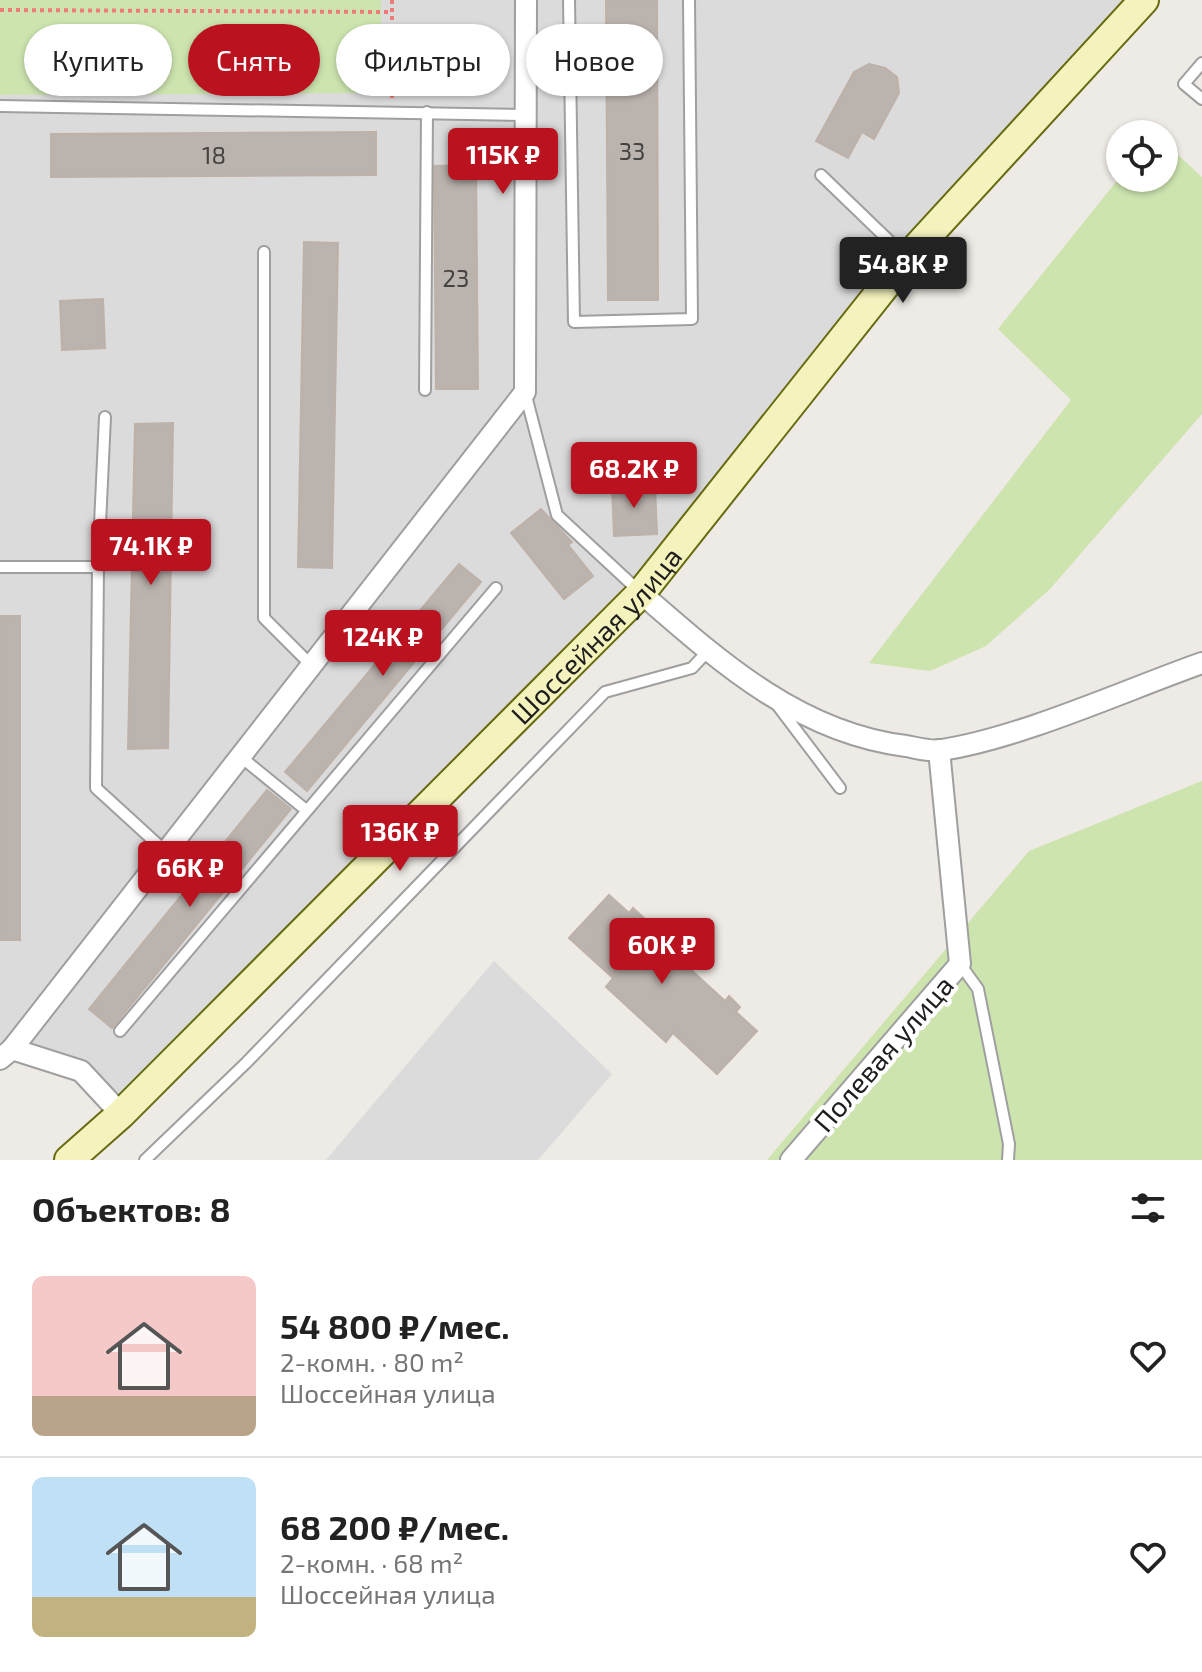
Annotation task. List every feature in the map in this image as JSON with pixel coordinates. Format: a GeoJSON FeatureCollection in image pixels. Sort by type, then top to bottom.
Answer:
{"type":"FeatureCollection","features":[{"type":"Feature","properties":{"kind":"main road","name":"Шоссейная улица"},"geometry":{"type":"LineString","coordinates":[[69,1160],[121,1114],[641,593],[907,258],[1144,0]]}},
{"type":"Feature","properties":{"kind":"street"},"geometry":{"type":"LineString","coordinates":[[121,1114],[81,1071],[4,1049],[166,852],[525,392],[526,0]]}},
{"type":"Feature","properties":{"kind":"street"},"geometry":{"type":"LineString","coordinates":[[641,593],[708,651],[773,700],[871,742],[939,750],[1016,730],[1202,663]]}},
{"type":"Feature","properties":{"kind":"street","name":"Полевая улица"},"geometry":{"type":"LineString","coordinates":[[791,1160],[960,964],[939,750]]}},
{"type":"Feature","properties":{"kind":"lane"},"geometry":{"type":"LineString","coordinates":[[569,0],[574,322],[692,319],[689,0]]}},
{"type":"Feature","properties":{"kind":"lane"},"geometry":{"type":"LineString","coordinates":[[1202,63],[1184,84],[1202,99]]}},
{"type":"Feature","properties":{"kind":"lane"},"geometry":{"type":"LineString","coordinates":[[0,106],[525,115]]}},
{"type":"Feature","properties":{"kind":"lane"},"geometry":{"type":"LineString","coordinates":[[425,390],[427,112]]}},
{"type":"Feature","properties":{"kind":"lane"},"geometry":{"type":"LineString","coordinates":[[821,175],[907,258]]}},
{"type":"Feature","properties":{"kind":"lane"},"geometry":{"type":"LineString","coordinates":[[264,252],[264,618],[312,666]]}},
{"type":"Feature","properties":{"kind":"lane"},"geometry":{"type":"LineString","coordinates":[[525,392],[557,515],[641,593]]}},
{"type":"Feature","properties":{"kind":"lane"},"geometry":{"type":"LineString","coordinates":[[105,417],[98,567],[96,788],[166,852]]}},
{"type":"Feature","properties":{"kind":"lane"},"geometry":{"type":"LineString","coordinates":[[0,567],[98,567]]}},
{"type":"Feature","properties":{"kind":"lane"},"geometry":{"type":"LineString","coordinates":[[120,1031],[496,588]]}},
{"type":"Feature","properties":{"kind":"lane"},"geometry":{"type":"LineString","coordinates":[[145,1160],[246,1063],[605,692],[692,668],[708,651]]}},
{"type":"Feature","properties":{"kind":"lane"},"geometry":{"type":"LineString","coordinates":[[773,700],[840,788]]}},
{"type":"Feature","properties":{"kind":"lane"},"geometry":{"type":"LineString","coordinates":[[241,757],[306,810]]}},
{"type":"Feature","properties":{"kind":"lane"},"geometry":{"type":"LineString","coordinates":[[960,964],[978,989],[1009,1144],[1008,1160]]}},
{"type":"Feature","properties":{"kind":"path"},"geometry":{"type":"LineString","coordinates":[[392,0],[393,112]]}},
{"type":"Feature","properties":{"kind":"path"},"geometry":{"type":"LineString","coordinates":[[0,10],[392,12]]}},
{"type":"Feature","properties":{"kind":"shaded area"},"geometry":{"type":"Polygon","coordinates":[[[0,0],[1144,0],[907,258],[641,593],[121,1114],[81,1071],[12,1049],[0,1059],[0,0]]]}},
{"type":"Feature","properties":{"kind":"shaded area"},"geometry":{"type":"Polygon","coordinates":[[[494,961],[612,1074],[538,1160],[326,1160],[494,961]]]}},
{"type":"Feature","properties":{"kind":"green space"},"geometry":{"type":"Polygon","coordinates":[[[0,0],[381,0],[381,24],[336,24],[336,93],[320,93],[320,24],[188,24],[188,94],[172,94],[172,24],[24,24],[24,95],[0,95],[0,0]]]}},
{"type":"Feature","properties":{"kind":"green space"},"geometry":{"type":"Polygon","coordinates":[[[1178,155],[1202,177],[1202,414],[1050,589],[986,646],[930,671],[869,663],[1071,400],[998,329],[1108,192],[1178,192],[1178,155]]]}},
{"type":"Feature","properties":{"kind":"green space"},"geometry":{"type":"Polygon","coordinates":[[[1202,781],[1202,1160],[767,1160],[1029,851],[1202,781]]]}},
{"type":"Feature","properties":{"kind":"building"},"geometry":{"type":"Polygon","coordinates":[[[606,0],[657,0],[657,24],[606,24],[606,0]]]}},
{"type":"Feature","properties":{"kind":"building"},"geometry":{"type":"Polygon","coordinates":[[[869,64],[885,68],[897,77],[899,93],[874,139],[862,132],[848,158],[816,141],[854,72],[869,64]]]}},
{"type":"Feature","properties":{"kind":"building"},"geometry":{"type":"Polygon","coordinates":[[[607,96],[657,96],[658,300],[608,300],[607,96]]]}},
{"type":"Feature","properties":{"kind":"building"},"geometry":{"type":"Polygon","coordinates":[[[376,132],[376,175],[51,177],[51,134],[376,132]]]}},
{"type":"Feature","properties":{"kind":"building"},"geometry":{"type":"Polygon","coordinates":[[[476,165],[478,389],[436,389],[434,166],[476,165]]]}},
{"type":"Feature","properties":{"kind":"building"},"geometry":{"type":"Polygon","coordinates":[[[304,242],[338,243],[332,568],[298,567],[304,242]]]}},
{"type":"Feature","properties":{"kind":"building"},"geometry":{"type":"Polygon","coordinates":[[[103,299],[105,348],[62,350],[60,301],[103,299]]]}},
{"type":"Feature","properties":{"kind":"building"},"geometry":{"type":"Polygon","coordinates":[[[173,423],[168,748],[128,749],[135,424],[173,423]]]}},
{"type":"Feature","properties":{"kind":"building"},"geometry":{"type":"Polygon","coordinates":[[[655,485],[657,534],[614,536],[612,487],[655,485]]]}},
{"type":"Feature","properties":{"kind":"building"},"geometry":{"type":"Polygon","coordinates":[[[541,509],[572,542],[568,545],[593,576],[564,599],[511,533],[541,509]]]}},
{"type":"Feature","properties":{"kind":"building"},"geometry":{"type":"Polygon","coordinates":[[[459,564],[481,582],[307,791],[285,772],[459,564]]]}},
{"type":"Feature","properties":{"kind":"building"},"geometry":{"type":"Polygon","coordinates":[[[0,616],[20,616],[20,940],[0,940],[0,616]]]}},
{"type":"Feature","properties":{"kind":"building"},"geometry":{"type":"Polygon","coordinates":[[[267,790],[291,809],[112,1028],[89,1009],[267,790]]]}},
{"type":"Feature","properties":{"kind":"building"},"geometry":{"type":"Polygon","coordinates":[[[609,895],[629,913],[633,908],[645,919],[641,924],[725,1001],[729,996],[740,1007],[736,1012],[757,1031],[717,1074],[673,1033],[666,1042],[606,987],[613,978],[569,938],[609,895]]]}}]}
